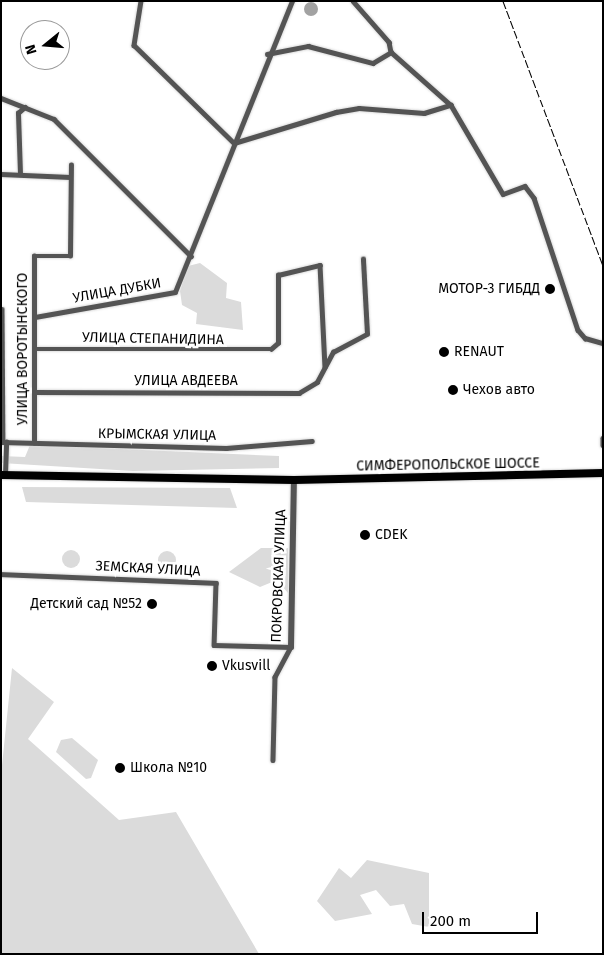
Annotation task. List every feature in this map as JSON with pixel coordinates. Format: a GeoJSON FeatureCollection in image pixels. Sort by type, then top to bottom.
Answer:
{"type":"FeatureCollection","features":[{"type":"Feature","properties":{"kind":"main road","name":"СИМФЕРОПОЛЬСКОЕ ШОССЕ"},"geometry":{"type":"LineString","coordinates":[[3,475],[294,480],[603,473]]}},
{"type":"Feature","properties":{"kind":"street"},"geometry":{"type":"LineString","coordinates":[[140,1],[134,45],[234,143]]}},
{"type":"Feature","properties":{"kind":"street"},"geometry":{"type":"LineString","coordinates":[[1,98],[54,119],[191,256],[267,54],[292,1]]}},
{"type":"Feature","properties":{"kind":"street"},"geometry":{"type":"LineString","coordinates":[[353,1],[389,42],[391,52],[452,105],[503,194],[526,186],[534,198],[578,330],[585,338],[603,343]]}},
{"type":"Feature","properties":{"kind":"street"},"geometry":{"type":"LineString","coordinates":[[267,54],[308,46],[373,63],[391,52]]}},
{"type":"Feature","properties":{"kind":"street"},"geometry":{"type":"LineString","coordinates":[[234,143],[336,112],[359,108],[424,113],[452,105]]}},
{"type":"Feature","properties":{"kind":"street"},"geometry":{"type":"LineString","coordinates":[[20,174],[18,112],[25,107]]}},
{"type":"Feature","properties":{"kind":"street"},"geometry":{"type":"LineString","coordinates":[[1,174],[70,177],[71,165]]}},
{"type":"Feature","properties":{"kind":"street","name":"УЛИЦА ВОРОТЫНСКОГО"},"geometry":{"type":"LineString","coordinates":[[34,442],[34,256],[70,256],[70,177]]}},
{"type":"Feature","properties":{"kind":"street","name":"УЛИЦА ДУБКИ"},"geometry":{"type":"LineString","coordinates":[[35,317],[175,292],[184,264],[191,256]]}},
{"type":"Feature","properties":{"kind":"street","name":"УЛИЦА АВДЕЕВА"},"geometry":{"type":"LineString","coordinates":[[34,392],[299,393],[317,382],[333,352],[366,334],[363,259]]}},
{"type":"Feature","properties":{"kind":"street","name":"УЛИЦА СТЕПАНИДИНА"},"geometry":{"type":"LineString","coordinates":[[35,349],[271,349],[278,343],[278,275],[320,265],[325,367]]}},
{"type":"Feature","properties":{"kind":"street","name":"УЛИЦА ВОРОТЫНСКОГО"},"geometry":{"type":"LineString","coordinates":[[2,308],[3,475]]}},
{"type":"Feature","properties":{"kind":"street"},"geometry":{"type":"LineString","coordinates":[[603,438],[603,445]]}},
{"type":"Feature","properties":{"kind":"street","name":"КРЫМСКАЯ УЛИЦА"},"geometry":{"type":"LineString","coordinates":[[4,442],[226,448],[312,441]]}},
{"type":"Feature","properties":{"kind":"street","name":"ПОКРОВСКАЯ УЛИЦА"},"geometry":{"type":"LineString","coordinates":[[273,760],[275,677],[291,647],[294,480]]}},
{"type":"Feature","properties":{"kind":"street","name":"ЗЕМСКАЯ УЛИЦА"},"geometry":{"type":"LineString","coordinates":[[1,574],[216,583],[214,645],[291,647]]}},
{"type":"Feature","properties":{"kind":"shaded area"},"geometry":{"type":"Polygon","coordinates":[[[308,2],[314,2],[318,9],[314,16],[308,16],[304,12],[304,6],[308,2]]]}},
{"type":"Feature","properties":{"kind":"shaded area"},"geometry":{"type":"Polygon","coordinates":[[[200,263],[227,283],[226,298],[241,302],[243,330],[196,324],[197,313],[182,305],[180,291],[188,266],[200,263]]]}},
{"type":"Feature","properties":{"kind":"shaded area"},"geometry":{"type":"Polygon","coordinates":[[[30,445],[279,456],[279,468],[133,471],[1,463],[1,456],[25,457],[30,445]]]}},
{"type":"Feature","properties":{"kind":"shaded area"},"geometry":{"type":"Polygon","coordinates":[[[22,487],[230,488],[237,508],[26,502],[22,487]]]}},
{"type":"Feature","properties":{"kind":"shaded area"},"geometry":{"type":"Polygon","coordinates":[[[261,548],[288,548],[288,593],[277,580],[260,587],[229,572],[261,548]]]}},
{"type":"Feature","properties":{"kind":"shaded area"},"geometry":{"type":"Polygon","coordinates":[[[67,550],[75,550],[80,555],[78,566],[67,568],[62,563],[62,555],[67,550]]]}},
{"type":"Feature","properties":{"kind":"shaded area"},"geometry":{"type":"Polygon","coordinates":[[[167,551],[173,554],[176,560],[173,566],[167,569],[161,566],[158,560],[161,554],[167,551]]]}},
{"type":"Feature","properties":{"kind":"shaded area"},"geometry":{"type":"Polygon","coordinates":[[[12,668],[54,702],[28,739],[119,820],[176,812],[259,954],[1,954],[1,775],[12,668]]]}},
{"type":"Feature","properties":{"kind":"shaded area"},"geometry":{"type":"Polygon","coordinates":[[[72,738],[98,760],[91,778],[86,779],[56,752],[61,740],[72,738]]]}},
{"type":"Feature","properties":{"kind":"shaded area"},"geometry":{"type":"Polygon","coordinates":[[[367,860],[429,873],[429,927],[412,924],[404,904],[390,906],[376,890],[360,895],[372,914],[335,921],[317,901],[339,868],[351,878],[367,860]]]}},
{"type":"Feature","properties":{"kind":"railway"},"geometry":{"type":"LineString","coordinates":[[503,1],[603,265]]}},
{"type":"Feature","properties":{"kind":"place","name":"МОТОР-3 ГИБДД"},"geometry":{"type":"Point","coordinates":[550,289]}},
{"type":"Feature","properties":{"kind":"place","name":"RENAUT"},"geometry":{"type":"Point","coordinates":[444,352]}},
{"type":"Feature","properties":{"kind":"place","name":"Чехов авто"},"geometry":{"type":"Point","coordinates":[453,390]}},
{"type":"Feature","properties":{"kind":"place","name":"CDEK"},"geometry":{"type":"Point","coordinates":[365,535]}},
{"type":"Feature","properties":{"kind":"place","name":"Детский сад №52"},"geometry":{"type":"Point","coordinates":[152,604]}},
{"type":"Feature","properties":{"kind":"place","name":"Vkusvill"},"geometry":{"type":"Point","coordinates":[212,666]}},
{"type":"Feature","properties":{"kind":"place","name":"Школа №10"},"geometry":{"type":"Point","coordinates":[120,768]}}]}
